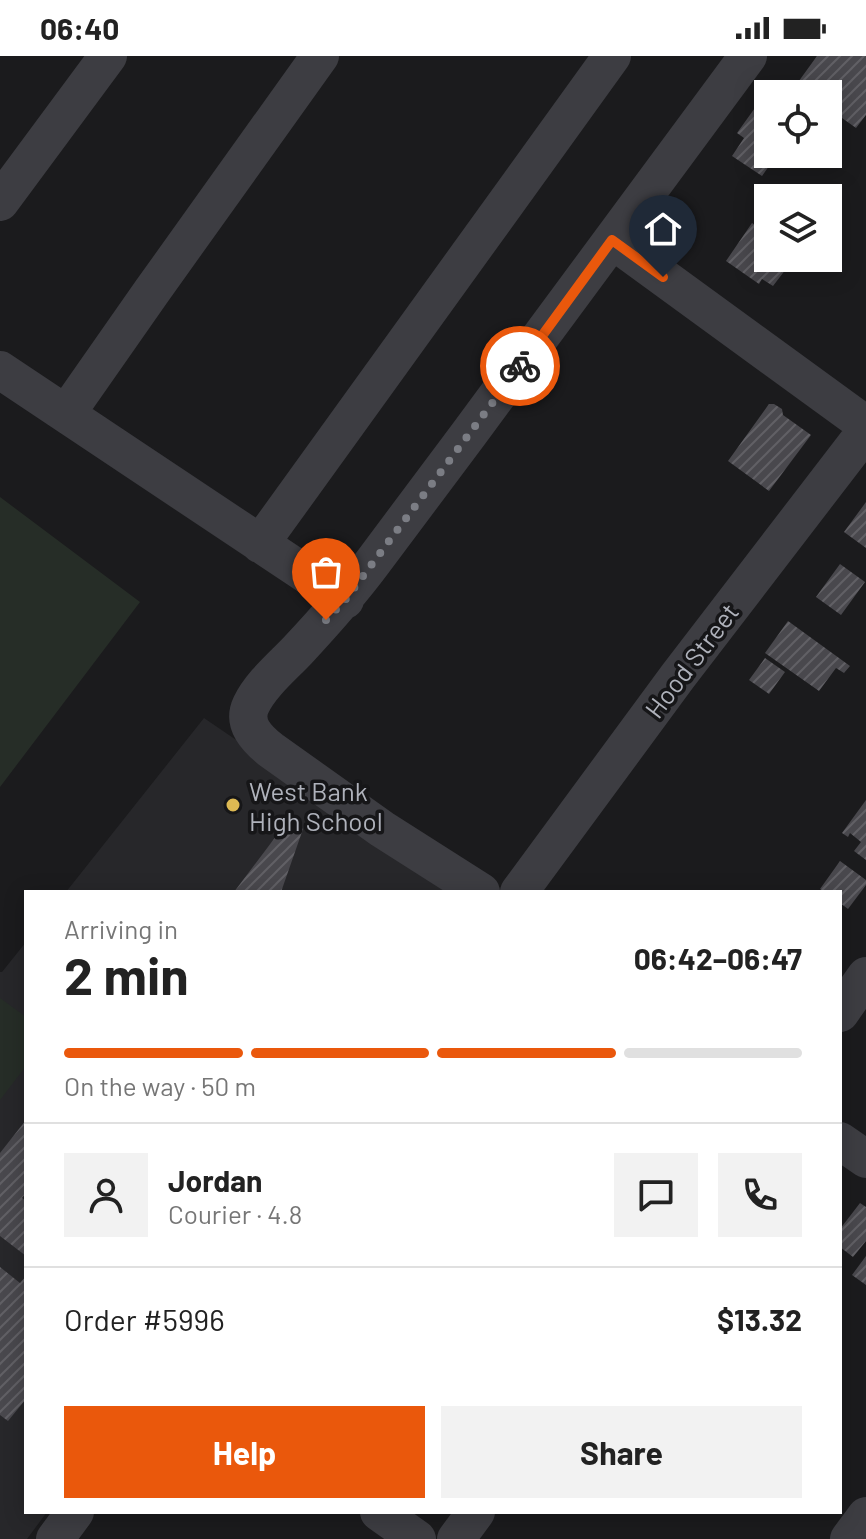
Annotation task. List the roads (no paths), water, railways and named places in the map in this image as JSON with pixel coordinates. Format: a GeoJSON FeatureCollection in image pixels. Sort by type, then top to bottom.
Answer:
{"type":"FeatureCollection","features":[{"type":"Feature","properties":{"kind":"street"},"geometry":{"type":"LineString","coordinates":[[0,202],[108,56]]}},
{"type":"Feature","properties":{"kind":"street"},"geometry":{"type":"LineString","coordinates":[[66,414],[320,56]]}},
{"type":"Feature","properties":{"kind":"street"},"geometry":{"type":"LineString","coordinates":[[260,544],[612,56]]}},
{"type":"Feature","properties":{"kind":"street"},"geometry":{"type":"LineString","coordinates":[[478,890],[382,829],[296,768],[256,737],[250,727],[248,712],[268,682],[345,600],[748,56]]}},
{"type":"Feature","properties":{"kind":"street"},"geometry":{"type":"LineString","coordinates":[[612,240],[866,428]]}},
{"type":"Feature","properties":{"kind":"street"},"geometry":{"type":"LineString","coordinates":[[0,370],[345,600]]}},
{"type":"Feature","properties":{"kind":"street","name":"Hood Street"},"geometry":{"type":"LineString","coordinates":[[520,890],[866,428]]}},
{"type":"Feature","properties":{"kind":"street"},"geometry":{"type":"LineString","coordinates":[[842,1010],[866,976]]}},
{"type":"Feature","properties":{"kind":"street"},"geometry":{"type":"LineString","coordinates":[[842,1142],[866,1159]]}},
{"type":"Feature","properties":{"kind":"street"},"geometry":{"type":"LineString","coordinates":[[55,1539],[74,1514]]}},
{"type":"Feature","properties":{"kind":"street"},"geometry":{"type":"LineString","coordinates":[[382,1514],[417,1539]]}},
{"type":"Feature","properties":{"kind":"street"},"geometry":{"type":"LineString","coordinates":[[456,1539],[475,1514]]}},
{"type":"Feature","properties":{"kind":"street"},"geometry":{"type":"LineString","coordinates":[[849,1539],[866,1516]]}},
{"type":"Feature","properties":{"kind":"place","name":"West Bank High School"},"geometry":{"type":"Point","coordinates":[233,805]}}]}
